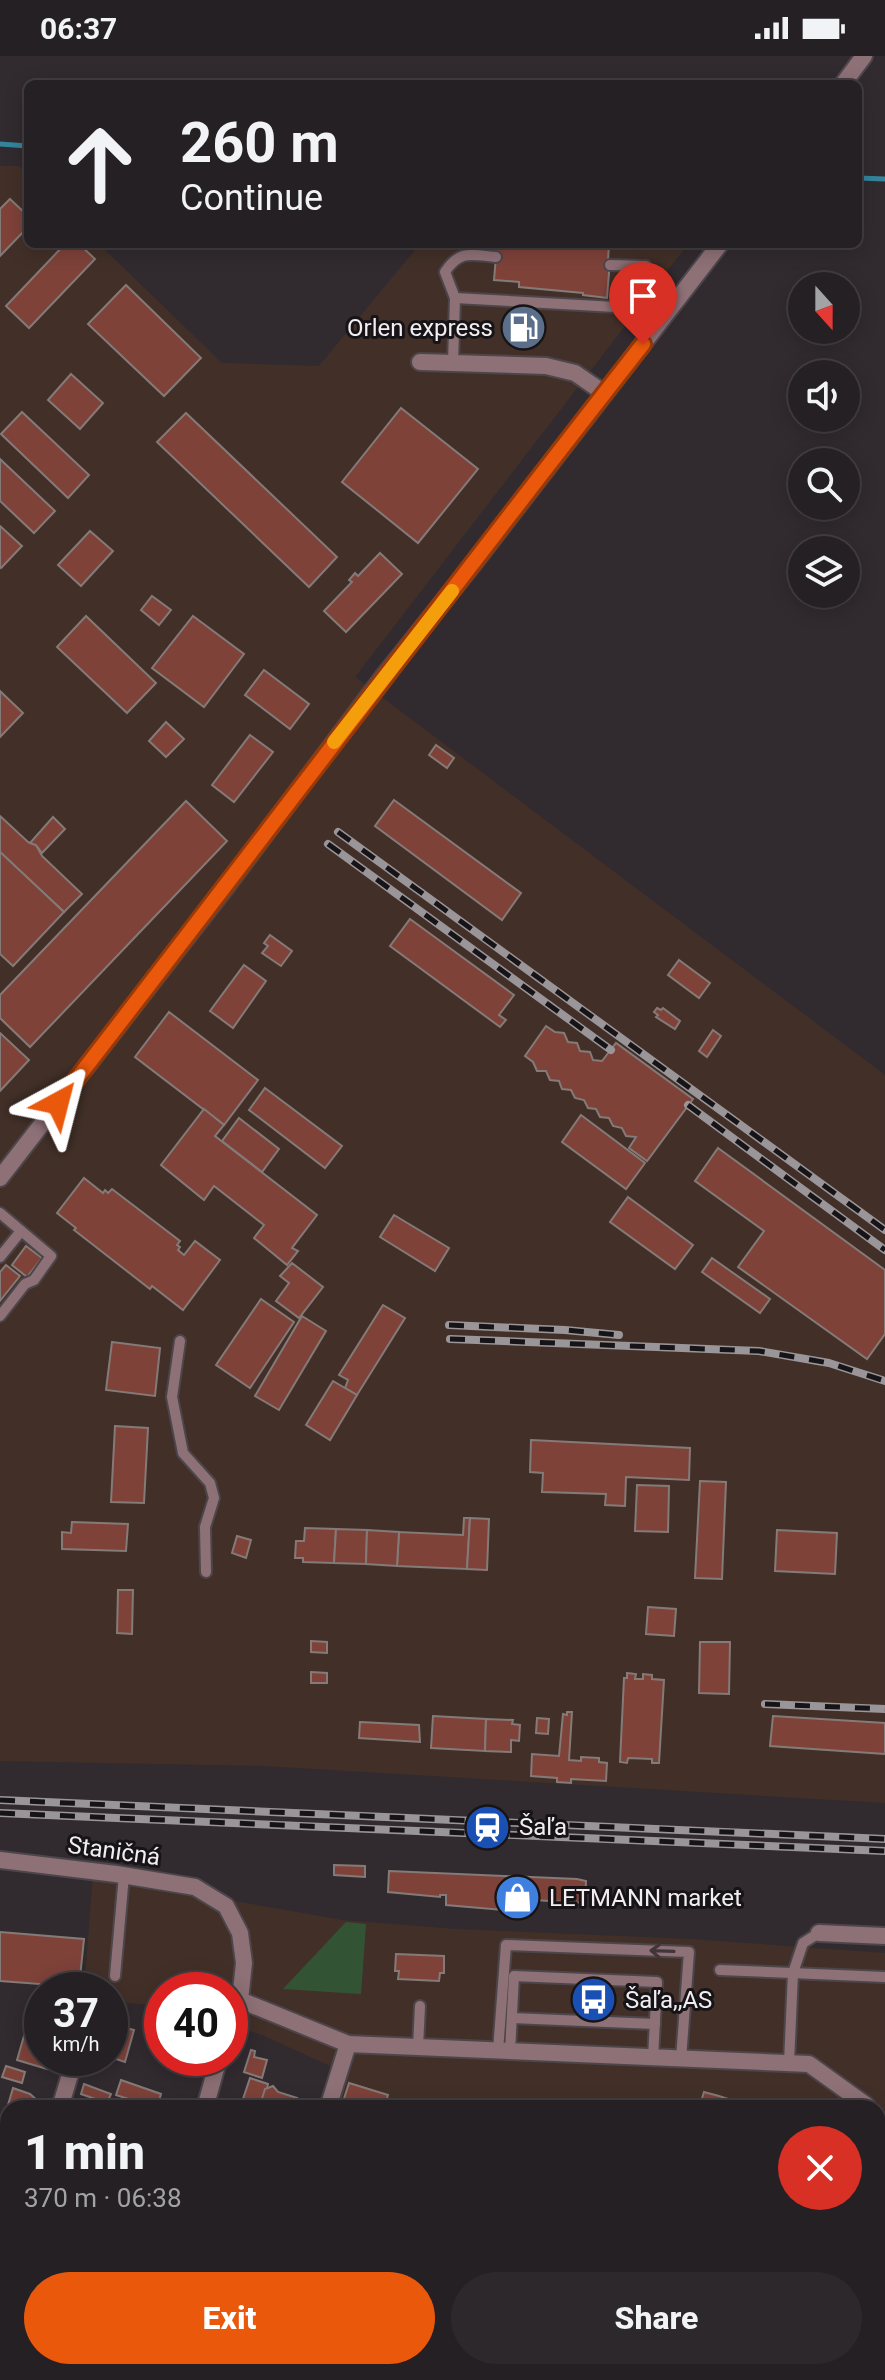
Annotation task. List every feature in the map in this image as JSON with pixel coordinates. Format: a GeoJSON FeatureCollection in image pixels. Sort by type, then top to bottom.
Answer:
{"type":"FeatureCollection","features":[{"type":"Feature","properties":{"kind":"street"},"geometry":{"type":"LineString","coordinates":[[846,80],[864,56]]}},
{"type":"Feature","properties":{"kind":"street"},"geometry":{"type":"LineString","coordinates":[[0,1178],[226,887],[383,677],[717,248]]}},
{"type":"Feature","properties":{"kind":"street"},"geometry":{"type":"LineString","coordinates":[[420,362],[546,366],[575,373],[604,393]]}},
{"type":"Feature","properties":{"kind":"street","name":"Staničná"},"geometry":{"type":"LineString","coordinates":[[0,1860],[195,1887],[226,1906],[240,1933],[243,1972]]}},
{"type":"Feature","properties":{"kind":"street"},"geometry":{"type":"LineString","coordinates":[[819,1933],[885,1936]]}},
{"type":"Feature","properties":{"kind":"street"},"geometry":{"type":"LineString","coordinates":[[248,2003],[348,2044],[809,2064],[859,2100]]}},
{"type":"Feature","properties":{"kind":"street"},"geometry":{"type":"LineString","coordinates":[[330,2100],[348,2044]]}},
{"type":"Feature","properties":{"kind":"street"},"geometry":{"type":"LineString","coordinates":[[62,2100],[70,2076]]}},
{"type":"Feature","properties":{"kind":"street"},"geometry":{"type":"LineString","coordinates":[[207,2100],[214,2076]]}},
{"type":"Feature","properties":{"kind":"lane"},"geometry":{"type":"LineString","coordinates":[[453,363],[455,298],[445,272],[452,260],[464,254],[496,257]]}},
{"type":"Feature","properties":{"kind":"lane"},"geometry":{"type":"LineString","coordinates":[[455,298],[633,308],[645,292],[646,266],[610,265]]}},
{"type":"Feature","properties":{"kind":"lane"},"geometry":{"type":"LineString","coordinates":[[0,1213],[51,1256],[34,1280],[25,1284],[0,1316]]}},
{"type":"Feature","properties":{"kind":"lane"},"geometry":{"type":"LineString","coordinates":[[0,1257],[21,1231]]}},
{"type":"Feature","properties":{"kind":"lane"},"geometry":{"type":"LineString","coordinates":[[180,1341],[172,1397],[183,1453],[210,1483],[214,1498],[205,1527],[206,1572]]}},
{"type":"Feature","properties":{"kind":"lane"},"geometry":{"type":"LineString","coordinates":[[115,1972],[124,1875]]}},
{"type":"Feature","properties":{"kind":"lane"},"geometry":{"type":"LineString","coordinates":[[789,2063],[793,1973],[803,1943],[819,1933]]}},
{"type":"Feature","properties":{"kind":"lane"},"geometry":{"type":"LineString","coordinates":[[504,2051],[506,1945],[689,1952],[681,2059]]}},
{"type":"Feature","properties":{"kind":"lane"},"geometry":{"type":"LineString","coordinates":[[720,1970],[885,1977]]}},
{"type":"Feature","properties":{"kind":"lane"},"geometry":{"type":"LineString","coordinates":[[504,2051],[512,2018],[514,1976],[657,1982],[653,2058]]}},
{"type":"Feature","properties":{"kind":"lane"},"geometry":{"type":"LineString","coordinates":[[418,2047],[420,2006]]}},
{"type":"Feature","properties":{"kind":"lane"},"geometry":{"type":"LineString","coordinates":[[512,2018],[655,2024]]}},
{"type":"Feature","properties":{"kind":"shaded area"},"geometry":{"type":"Polygon","coordinates":[[[0,166],[19,166],[24,170],[24,248],[103,248],[222,363],[319,366],[417,248],[685,248],[355,677],[885,1075],[885,1803],[266,1766],[0,1761],[0,166]]]}},
{"type":"Feature","properties":{"kind":"shaded area"},"geometry":{"type":"Polygon","coordinates":[[[93,1876],[342,1920],[885,1953],[885,2100],[334,2100],[341,2071],[248,2030],[248,1972],[144,1972],[144,2004],[128,2003],[128,1972],[85,1972],[93,1876]]]}},
{"type":"Feature","properties":{"kind":"green space"},"geometry":{"type":"Polygon","coordinates":[[[346,1922],[366,1924],[361,1994],[283,1989],[346,1922]]]}},
{"type":"Feature","properties":{"kind":"building"},"geometry":{"type":"Polygon","coordinates":[[[10,199],[24,212],[24,231],[0,256],[0,209],[10,199]]]}},
{"type":"Feature","properties":{"kind":"building"},"geometry":{"type":"Polygon","coordinates":[[[61,248],[83,248],[95,259],[29,328],[6,306],[61,248]]]}},
{"type":"Feature","properties":{"kind":"building"},"geometry":{"type":"Polygon","coordinates":[[[497,248],[609,248],[607,298],[519,287],[519,282],[494,280],[497,248]]]}},
{"type":"Feature","properties":{"kind":"building"},"geometry":{"type":"Polygon","coordinates":[[[126,285],[201,358],[164,396],[88,324],[126,285]]]}},
{"type":"Feature","properties":{"kind":"building"},"geometry":{"type":"Polygon","coordinates":[[[71,374],[103,403],[80,429],[48,400],[71,374]]]}},
{"type":"Feature","properties":{"kind":"building"},"geometry":{"type":"Polygon","coordinates":[[[401,408],[478,469],[418,543],[342,482],[401,408]]]}},
{"type":"Feature","properties":{"kind":"building"},"geometry":{"type":"Polygon","coordinates":[[[22,412],[89,475],[68,498],[1,434],[22,412]]]}},
{"type":"Feature","properties":{"kind":"building"},"geometry":{"type":"Polygon","coordinates":[[[186,413],[337,557],[309,587],[157,442],[186,413]]]}},
{"type":"Feature","properties":{"kind":"building"},"geometry":{"type":"Polygon","coordinates":[[[0,459],[55,511],[34,533],[0,501],[0,459]]]}},
{"type":"Feature","properties":{"kind":"building"},"geometry":{"type":"Polygon","coordinates":[[[0,526],[22,546],[1,568],[0,567],[0,526]]]}},
{"type":"Feature","properties":{"kind":"building"},"geometry":{"type":"Polygon","coordinates":[[[90,531],[113,551],[81,586],[58,565],[90,531]]]}},
{"type":"Feature","properties":{"kind":"building"},"geometry":{"type":"Polygon","coordinates":[[[380,553],[402,574],[346,632],[324,611],[352,582],[349,580],[355,573],[358,576],[380,553]]]}},
{"type":"Feature","properties":{"kind":"building"},"geometry":{"type":"Polygon","coordinates":[[[152,596],[171,610],[159,625],[141,610],[152,596]]]}},
{"type":"Feature","properties":{"kind":"building"},"geometry":{"type":"Polygon","coordinates":[[[86,616],[156,683],[127,713],[57,647],[86,616]]]}},
{"type":"Feature","properties":{"kind":"building"},"geometry":{"type":"Polygon","coordinates":[[[193,616],[244,654],[204,707],[152,668],[193,616]]]}},
{"type":"Feature","properties":{"kind":"building"},"geometry":{"type":"Polygon","coordinates":[[[264,670],[309,704],[290,729],[245,695],[264,670]]]}},
{"type":"Feature","properties":{"kind":"building"},"geometry":{"type":"Polygon","coordinates":[[[0,691],[23,713],[0,737],[0,691]]]}},
{"type":"Feature","properties":{"kind":"building"},"geometry":{"type":"Polygon","coordinates":[[[166,722],[184,739],[166,757],[149,741],[166,722]]]}},
{"type":"Feature","properties":{"kind":"building"},"geometry":{"type":"Polygon","coordinates":[[[250,735],[273,752],[234,802],[212,785],[250,735]]]}},
{"type":"Feature","properties":{"kind":"building"},"geometry":{"type":"Polygon","coordinates":[[[436,745],[454,758],[447,768],[429,755],[436,745]]]}},
{"type":"Feature","properties":{"kind":"building"},"geometry":{"type":"Polygon","coordinates":[[[394,800],[521,893],[502,920],[375,826],[394,800]]]}},
{"type":"Feature","properties":{"kind":"building"},"geometry":{"type":"Polygon","coordinates":[[[186,801],[227,841],[30,1047],[0,1018],[0,995],[186,801]]]}},
{"type":"Feature","properties":{"kind":"building"},"geometry":{"type":"Polygon","coordinates":[[[0,816],[28,842],[36,845],[42,856],[82,894],[64,912],[0,852],[0,816]]]}},
{"type":"Feature","properties":{"kind":"building"},"geometry":{"type":"Polygon","coordinates":[[[53,817],[65,829],[42,853],[30,843],[53,817]]]}},
{"type":"Feature","properties":{"kind":"building"},"geometry":{"type":"Polygon","coordinates":[[[0,852],[64,912],[13,966],[0,954],[0,852]]]}},
{"type":"Feature","properties":{"kind":"building"},"geometry":{"type":"Polygon","coordinates":[[[410,919],[514,995],[499,1015],[506,1020],[500,1027],[390,946],[410,919]]]}},
{"type":"Feature","properties":{"kind":"building"},"geometry":{"type":"Polygon","coordinates":[[[270,935],[292,951],[281,966],[262,953],[268,946],[264,943],[270,935]]]}},
{"type":"Feature","properties":{"kind":"building"},"geometry":{"type":"Polygon","coordinates":[[[679,960],[710,983],[699,998],[668,975],[679,960]]]}},
{"type":"Feature","properties":{"kind":"building"},"geometry":{"type":"Polygon","coordinates":[[[244,965],[266,981],[233,1028],[210,1011],[244,965]]]}},
{"type":"Feature","properties":{"kind":"building"},"geometry":{"type":"Polygon","coordinates":[[[657,1008],[663,1008],[680,1021],[675,1029],[656,1017],[658,1015],[654,1012],[657,1008]]]}},
{"type":"Feature","properties":{"kind":"building"},"geometry":{"type":"Polygon","coordinates":[[[169,1012],[258,1080],[224,1125],[135,1057],[169,1012]]]}},
{"type":"Feature","properties":{"kind":"building"},"geometry":{"type":"Polygon","coordinates":[[[546,1026],[564,1033],[568,1042],[577,1043],[580,1051],[590,1052],[593,1060],[602,1061],[616,1043],[693,1099],[647,1161],[629,1148],[636,1137],[626,1136],[622,1128],[613,1126],[609,1118],[600,1117],[596,1109],[588,1108],[584,1100],[575,1098],[571,1090],[562,1089],[559,1081],[550,1080],[546,1071],[537,1071],[533,1062],[525,1056],[546,1026]]]}},
{"type":"Feature","properties":{"kind":"building"},"geometry":{"type":"Polygon","coordinates":[[[713,1030],[721,1036],[707,1057],[699,1051],[713,1030]]]}},
{"type":"Feature","properties":{"kind":"building"},"geometry":{"type":"Polygon","coordinates":[[[0,1033],[29,1060],[0,1091],[0,1033]]]}},
{"type":"Feature","properties":{"kind":"building"},"geometry":{"type":"Polygon","coordinates":[[[265,1088],[342,1146],[325,1168],[249,1110],[265,1088]]]}},
{"type":"Feature","properties":{"kind":"building"},"geometry":{"type":"Polygon","coordinates":[[[204,1109],[224,1125],[215,1136],[317,1215],[292,1248],[298,1251],[287,1265],[254,1238],[264,1225],[214,1186],[204,1200],[161,1165],[204,1109]]]}},
{"type":"Feature","properties":{"kind":"building"},"geometry":{"type":"Polygon","coordinates":[[[581,1115],[645,1163],[626,1189],[562,1142],[581,1115]]]}},
{"type":"Feature","properties":{"kind":"building"},"geometry":{"type":"Polygon","coordinates":[[[239,1118],[279,1149],[262,1172],[222,1141],[239,1118]]]}},
{"type":"Feature","properties":{"kind":"building"},"geometry":{"type":"Polygon","coordinates":[[[718,1148],[885,1270],[885,1334],[867,1359],[738,1267],[764,1231],[695,1181],[718,1148]]]}},
{"type":"Feature","properties":{"kind":"building"},"geometry":{"type":"Polygon","coordinates":[[[84,1178],[103,1193],[112,1189],[180,1241],[178,1250],[184,1255],[195,1241],[220,1260],[183,1310],[152,1286],[150,1289],[74,1230],[76,1228],[57,1213],[84,1178]]]}},
{"type":"Feature","properties":{"kind":"building"},"geometry":{"type":"Polygon","coordinates":[[[628,1197],[693,1245],[675,1269],[610,1222],[628,1197]]]}},
{"type":"Feature","properties":{"kind":"building"},"geometry":{"type":"Polygon","coordinates":[[[394,1215],[449,1248],[435,1271],[380,1237],[394,1215]]]}},
{"type":"Feature","properties":{"kind":"building"},"geometry":{"type":"Polygon","coordinates":[[[26,1246],[42,1258],[27,1277],[12,1265],[26,1246]]]}},
{"type":"Feature","properties":{"kind":"building"},"geometry":{"type":"Polygon","coordinates":[[[712,1258],[770,1299],[760,1313],[702,1272],[712,1258]]]}},
{"type":"Feature","properties":{"kind":"building"},"geometry":{"type":"Polygon","coordinates":[[[292,1263],[323,1287],[299,1318],[276,1301],[289,1283],[280,1276],[292,1263]]]}},
{"type":"Feature","properties":{"kind":"building"},"geometry":{"type":"Polygon","coordinates":[[[6,1265],[20,1276],[0,1301],[0,1272],[6,1265]]]}},
{"type":"Feature","properties":{"kind":"building"},"geometry":{"type":"Polygon","coordinates":[[[261,1299],[294,1322],[250,1388],[216,1365],[261,1299]]]}},
{"type":"Feature","properties":{"kind":"building"},"geometry":{"type":"Polygon","coordinates":[[[383,1305],[405,1318],[357,1395],[345,1388],[348,1380],[339,1375],[383,1305]]]}},
{"type":"Feature","properties":{"kind":"building"},"geometry":{"type":"Polygon","coordinates":[[[302,1316],[326,1331],[279,1410],[255,1396],[302,1316]]]}},
{"type":"Feature","properties":{"kind":"building"},"geometry":{"type":"Polygon","coordinates":[[[112,1342],[160,1348],[155,1396],[106,1390],[112,1342]]]}},
{"type":"Feature","properties":{"kind":"building"},"geometry":{"type":"Polygon","coordinates":[[[333,1381],[357,1395],[330,1440],[306,1425],[333,1381]]]}},
{"type":"Feature","properties":{"kind":"building"},"geometry":{"type":"Polygon","coordinates":[[[115,1426],[148,1428],[144,1503],[111,1502],[115,1426]]]}},
{"type":"Feature","properties":{"kind":"building"},"geometry":{"type":"Polygon","coordinates":[[[531,1440],[690,1448],[689,1480],[626,1477],[625,1506],[605,1505],[606,1494],[542,1492],[543,1473],[530,1472],[531,1440]]]}},
{"type":"Feature","properties":{"kind":"building"},"geometry":{"type":"Polygon","coordinates":[[[700,1481],[726,1482],[722,1579],[695,1578],[700,1481]]]}},
{"type":"Feature","properties":{"kind":"building"},"geometry":{"type":"Polygon","coordinates":[[[637,1485],[669,1486],[668,1532],[635,1531],[637,1485]]]}},
{"type":"Feature","properties":{"kind":"building"},"geometry":{"type":"Polygon","coordinates":[[[464,1518],[470,1518],[467,1569],[397,1566],[399,1532],[463,1535],[464,1518]]]}},
{"type":"Feature","properties":{"kind":"building"},"geometry":{"type":"Polygon","coordinates":[[[470,1518],[489,1519],[487,1570],[467,1569],[470,1518]]]}},
{"type":"Feature","properties":{"kind":"building"},"geometry":{"type":"Polygon","coordinates":[[[72,1522],[128,1524],[126,1551],[62,1549],[62,1532],[71,1533],[72,1522]]]}},
{"type":"Feature","properties":{"kind":"building"},"geometry":{"type":"Polygon","coordinates":[[[305,1528],[336,1529],[334,1563],[303,1562],[303,1558],[295,1558],[296,1541],[304,1541],[305,1528]]]}},
{"type":"Feature","properties":{"kind":"building"},"geometry":{"type":"Polygon","coordinates":[[[336,1529],[367,1530],[366,1564],[334,1563],[336,1529]]]}},
{"type":"Feature","properties":{"kind":"building"},"geometry":{"type":"Polygon","coordinates":[[[367,1530],[399,1532],[397,1566],[366,1564],[367,1530]]]}},
{"type":"Feature","properties":{"kind":"building"},"geometry":{"type":"Polygon","coordinates":[[[777,1530],[837,1533],[835,1574],[775,1571],[777,1530]]]}},
{"type":"Feature","properties":{"kind":"building"},"geometry":{"type":"Polygon","coordinates":[[[237,1536],[251,1540],[246,1558],[232,1553],[237,1536]]]}},
{"type":"Feature","properties":{"kind":"building"},"geometry":{"type":"Polygon","coordinates":[[[118,1590],[133,1590],[132,1634],[117,1633],[118,1590]]]}},
{"type":"Feature","properties":{"kind":"building"},"geometry":{"type":"Polygon","coordinates":[[[648,1607],[676,1609],[674,1636],[646,1634],[648,1607]]]}},
{"type":"Feature","properties":{"kind":"building"},"geometry":{"type":"Polygon","coordinates":[[[311,1641],[327,1642],[327,1653],[311,1652],[311,1641]]]}},
{"type":"Feature","properties":{"kind":"building"},"geometry":{"type":"Polygon","coordinates":[[[700,1642],[730,1642],[729,1694],[699,1693],[700,1642]]]}},
{"type":"Feature","properties":{"kind":"building"},"geometry":{"type":"Polygon","coordinates":[[[311,1672],[327,1673],[327,1683],[311,1683],[311,1672]]]}},
{"type":"Feature","properties":{"kind":"building"},"geometry":{"type":"Polygon","coordinates":[[[627,1673],[636,1674],[635,1679],[643,1679],[643,1674],[664,1680],[659,1763],[652,1763],[652,1759],[628,1758],[627,1763],[620,1762],[624,1678],[627,1678],[627,1673]]]}},
{"type":"Feature","properties":{"kind":"building"},"geometry":{"type":"Polygon","coordinates":[[[567,1712],[572,1712],[569,1760],[599,1758],[599,1762],[607,1763],[606,1781],[571,1779],[571,1783],[557,1782],[557,1778],[531,1776],[532,1754],[559,1756],[563,1714],[567,1715],[567,1712]]]}},
{"type":"Feature","properties":{"kind":"building"},"geometry":{"type":"Polygon","coordinates":[[[433,1716],[486,1719],[485,1751],[431,1748],[433,1716]]]}},
{"type":"Feature","properties":{"kind":"building"},"geometry":{"type":"Polygon","coordinates":[[[773,1716],[885,1723],[885,1754],[770,1746],[773,1716]]]}},
{"type":"Feature","properties":{"kind":"building"},"geometry":{"type":"Polygon","coordinates":[[[537,1718],[549,1719],[548,1734],[536,1733],[537,1718]]]}},
{"type":"Feature","properties":{"kind":"building"},"geometry":{"type":"Polygon","coordinates":[[[486,1719],[513,1720],[512,1724],[520,1725],[519,1741],[511,1740],[511,1752],[485,1751],[486,1719]]]}},
{"type":"Feature","properties":{"kind":"building"},"geometry":{"type":"Polygon","coordinates":[[[360,1722],[419,1725],[420,1742],[359,1738],[360,1722]]]}},
{"type":"Feature","properties":{"kind":"building"},"geometry":{"type":"Polygon","coordinates":[[[334,1865],[365,1866],[365,1877],[334,1875],[334,1865]]]}},
{"type":"Feature","properties":{"kind":"building"},"geometry":{"type":"Polygon","coordinates":[[[389,1871],[577,1879],[586,1881],[585,1903],[533,1900],[533,1909],[503,1907],[503,1910],[446,1905],[446,1895],[388,1892],[389,1871]]]}},
{"type":"Feature","properties":{"kind":"building"},"geometry":{"type":"Polygon","coordinates":[[[0,1932],[84,1939],[81,1972],[24,1972],[24,1983],[0,1981],[0,1932]]]}},
{"type":"Feature","properties":{"kind":"building"},"geometry":{"type":"Polygon","coordinates":[[[396,1954],[444,1956],[444,1973],[440,1973],[439,1981],[398,1979],[396,1954]]]}},
{"type":"Feature","properties":{"kind":"building"},"geometry":{"type":"Polygon","coordinates":[[[128,2028],[134,2030],[128,2051],[128,2028]]]}},
{"type":"Feature","properties":{"kind":"building"},"geometry":{"type":"Polygon","coordinates":[[[24,2036],[24,2062],[17,2060],[24,2036]]]}},
{"type":"Feature","properties":{"kind":"building"},"geometry":{"type":"Polygon","coordinates":[[[251,2050],[255,2051],[254,2057],[267,2060],[262,2078],[248,2073],[251,2050]]]}},
{"type":"Feature","properties":{"kind":"building"},"geometry":{"type":"Polygon","coordinates":[[[6,2066],[24,2072],[22,2083],[2,2077],[6,2066]]]}},
{"type":"Feature","properties":{"kind":"building"},"geometry":{"type":"Polygon","coordinates":[[[250,2078],[268,2084],[262,2100],[243,2100],[250,2078]]]}},
{"type":"Feature","properties":{"kind":"building"},"geometry":{"type":"Polygon","coordinates":[[[121,2080],[161,2094],[159,2100],[132,2100],[116,2095],[121,2080]]]}},
{"type":"Feature","properties":{"kind":"building"},"geometry":{"type":"Polygon","coordinates":[[[349,2083],[388,2095],[386,2100],[344,2100],[349,2083]]]}},
{"type":"Feature","properties":{"kind":"building"},"geometry":{"type":"Polygon","coordinates":[[[84,2084],[111,2094],[108,2100],[98,2100],[81,2094],[84,2084]]]}},
{"type":"Feature","properties":{"kind":"building"},"geometry":{"type":"Polygon","coordinates":[[[273,2086],[278,2092],[296,2100],[262,2100],[265,2089],[273,2086]]]}},
{"type":"Feature","properties":{"kind":"building"},"geometry":{"type":"Polygon","coordinates":[[[13,2088],[37,2100],[9,2100],[13,2088]]]}},
{"type":"Feature","properties":{"kind":"building"},"geometry":{"type":"Polygon","coordinates":[[[704,2092],[731,2100],[702,2100],[704,2092]]]}},
{"type":"Feature","properties":{"kind":"waterway"},"geometry":{"type":"LineString","coordinates":[[0,144],[24,146]]}},
{"type":"Feature","properties":{"kind":"waterway"},"geometry":{"type":"LineString","coordinates":[[862,178],[885,179]]}},
{"type":"Feature","properties":{"kind":"railway"},"geometry":{"type":"LineString","coordinates":[[338,832],[885,1230]]}},
{"type":"Feature","properties":{"kind":"railway"},"geometry":{"type":"LineString","coordinates":[[328,844],[611,1050]]}},
{"type":"Feature","properties":{"kind":"railway"},"geometry":{"type":"LineString","coordinates":[[688,1105],[885,1250]]}},
{"type":"Feature","properties":{"kind":"railway"},"geometry":{"type":"LineString","coordinates":[[449,1325],[619,1335]]}},
{"type":"Feature","properties":{"kind":"railway"},"geometry":{"type":"LineString","coordinates":[[450,1339],[759,1351],[829,1363],[885,1381]]}},
{"type":"Feature","properties":{"kind":"railway"},"geometry":{"type":"LineString","coordinates":[[765,1704],[885,1709]]}},
{"type":"Feature","properties":{"kind":"railway"},"geometry":{"type":"LineString","coordinates":[[0,1800],[885,1839]]}},
{"type":"Feature","properties":{"kind":"railway"},"geometry":{"type":"LineString","coordinates":[[0,1813],[885,1851]]}},
{"type":"Feature","properties":{"kind":"slow traffic"},"geometry":{"type":"LineString","coordinates":[[334,742],[452,591]]}},
{"type":"Feature","properties":{"kind":"place","name":"Orlen express"},"geometry":{"type":"Point","coordinates":[524,328]}},
{"type":"Feature","properties":{"kind":"place","name":"Šaľa"},"geometry":{"type":"Point","coordinates":[488,1827]}},
{"type":"Feature","properties":{"kind":"place","name":"LETMANN market"},"geometry":{"type":"Point","coordinates":[518,1898]}},
{"type":"Feature","properties":{"kind":"place","name":"Šaľa,,AS"},"geometry":{"type":"Point","coordinates":[594,2000]}},
{"type":"Feature","properties":{"kind":"route"},"geometry":{"type":"LineString","coordinates":[[58,1103],[226,887],[383,677],[643,344]]}}]}
